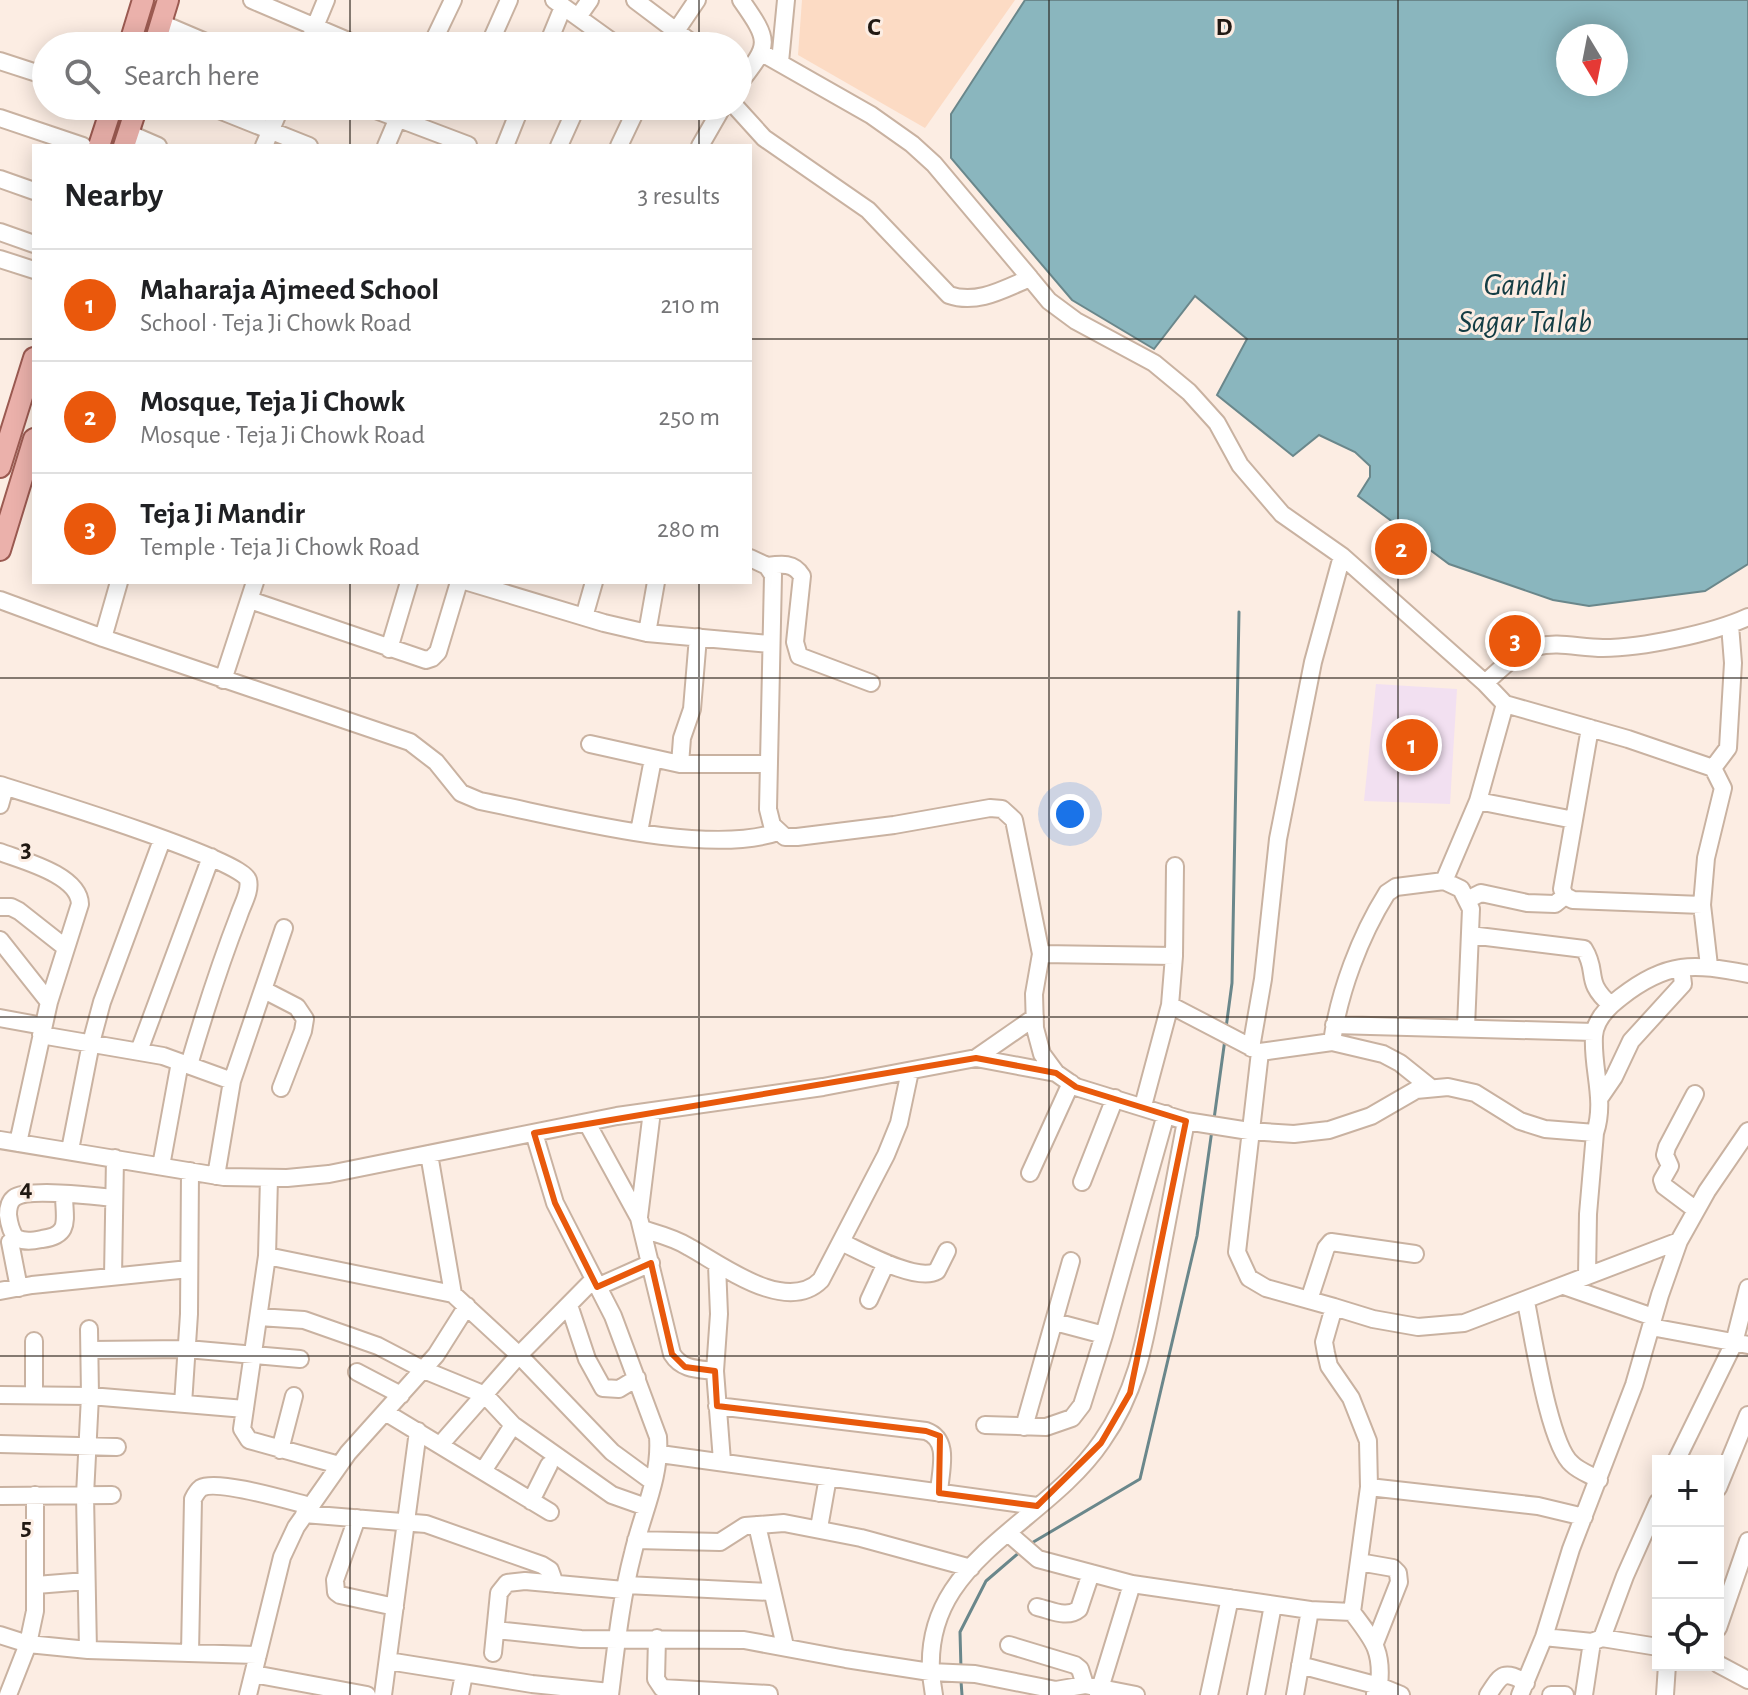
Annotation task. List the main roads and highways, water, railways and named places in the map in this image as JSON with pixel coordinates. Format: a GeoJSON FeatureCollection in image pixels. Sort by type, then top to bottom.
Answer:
{"type":"FeatureCollection","features":[{"type":"Feature","properties":{"kind":"main road"},"geometry":{"type":"LineString","coordinates":[[133,32],[143,0]]}},
{"type":"Feature","properties":{"kind":"main road"},"geometry":{"type":"LineString","coordinates":[[158,32],[168,0]]}},
{"type":"Feature","properties":{"kind":"main road"},"geometry":{"type":"LineString","coordinates":[[100,144],[107,120]]}},
{"type":"Feature","properties":{"kind":"main road"},"geometry":{"type":"LineString","coordinates":[[126,140],[132,120]]}},
{"type":"Feature","properties":{"kind":"main road"},"geometry":{"type":"LineString","coordinates":[[0,467],[28,394],[32,370]]}},
{"type":"Feature","properties":{"kind":"main road"},"geometry":{"type":"LineString","coordinates":[[0,550],[28,477],[32,452]]}},
{"type":"Feature","properties":{"kind":"water","name":"Gandhi Sagar Talab"},"geometry":{"type":"Polygon","coordinates":[[[1025,0],[1748,0],[1748,564],[1705,591],[1589,606],[1553,600],[1449,564],[1358,496],[1370,477],[1370,466],[1355,452],[1319,435],[1293,456],[1217,395],[1247,339],[1195,296],[1154,349],[1072,300],[951,158],[951,114],[1025,0]]]}},
{"type":"Feature","properties":{"kind":"waterway"},"geometry":{"type":"LineString","coordinates":[[1226,1028],[1232,983],[1239,612]]}},
{"type":"Feature","properties":{"kind":"waterway"},"geometry":{"type":"LineString","coordinates":[[1214,1119],[1225,1039]]}},
{"type":"Feature","properties":{"kind":"waterway"},"geometry":{"type":"LineString","coordinates":[[1030,1544],[1140,1479],[1197,1236],[1212,1130]]}},
{"type":"Feature","properties":{"kind":"waterway"},"geometry":{"type":"LineString","coordinates":[[961,1669],[960,1632],[986,1581],[1021,1551]]}},
{"type":"Feature","properties":{"kind":"waterway"},"geometry":{"type":"LineString","coordinates":[[961,1681],[962,1695]]}},
{"type":"Feature","properties":{"kind":"place","name":"Mosque, Teja Ji Chowk"},"geometry":{"type":"Point","coordinates":[1401,549]}},
{"type":"Feature","properties":{"kind":"place","name":"Teja Ji Mandir"},"geometry":{"type":"Point","coordinates":[1515,641]}},
{"type":"Feature","properties":{"kind":"place","name":"Maharaja Ajmeed School"},"geometry":{"type":"Point","coordinates":[1412,745]}}]}
